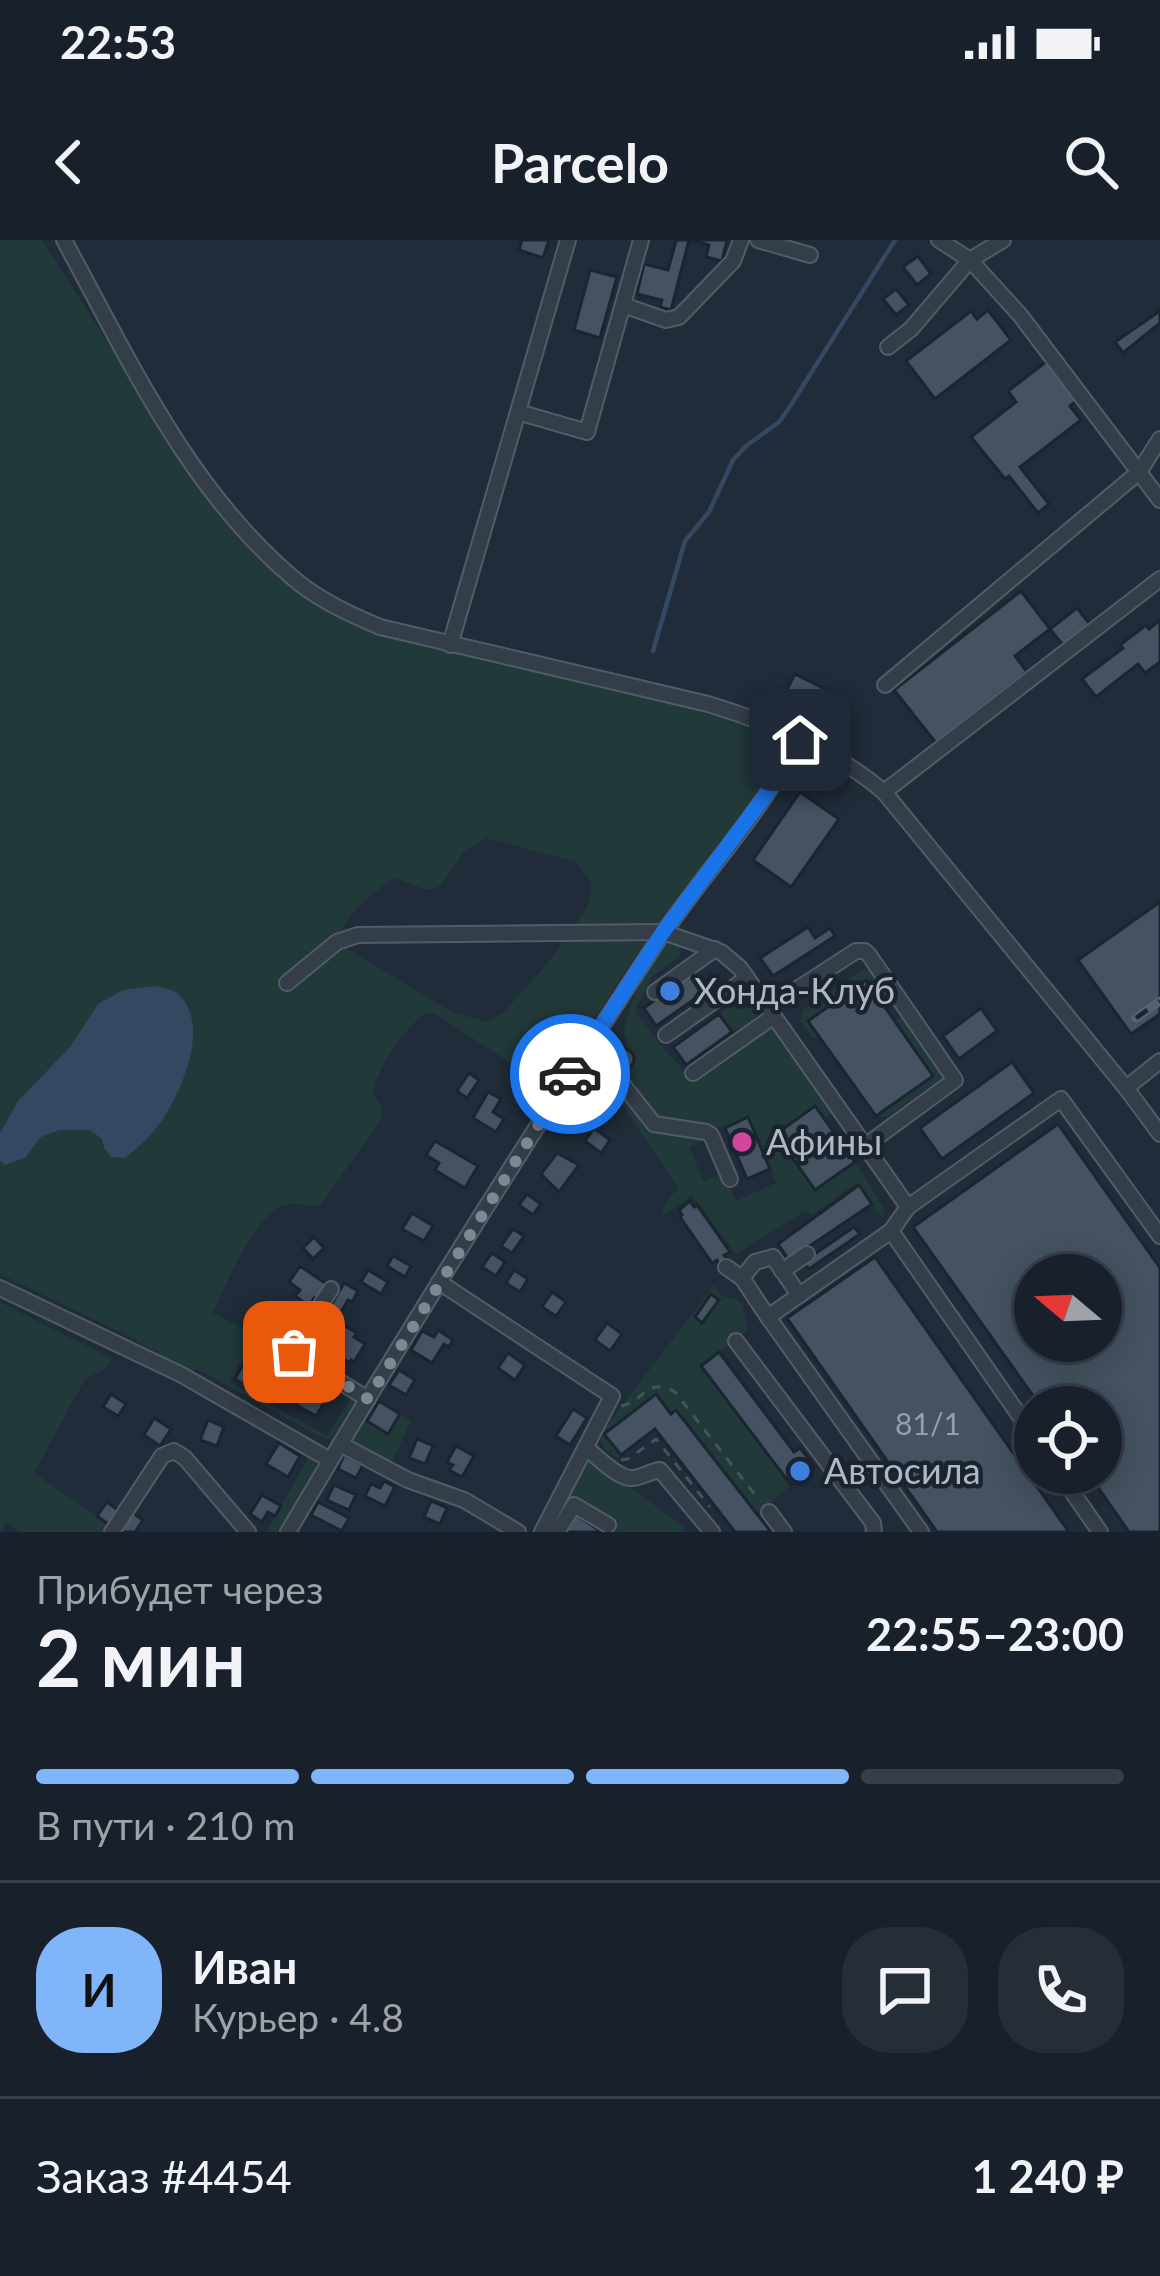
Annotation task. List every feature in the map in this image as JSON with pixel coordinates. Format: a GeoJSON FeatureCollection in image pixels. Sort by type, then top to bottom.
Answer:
{"type":"FeatureCollection","features":[{"type":"Feature","properties":{"kind":"street"},"geometry":{"type":"LineString","coordinates":[[64,240],[142,385],[196,470],[248,534],[300,584],[380,627],[757,719],[865,775],[884,792],[1160,1134]]}},
{"type":"Feature","properties":{"kind":"street"},"geometry":{"type":"LineString","coordinates":[[450,645],[568,240]]}},
{"type":"Feature","properties":{"kind":"street"},"geometry":{"type":"LineString","coordinates":[[518,412],[587,432],[641,240]]}},
{"type":"Feature","properties":{"kind":"street"},"geometry":{"type":"LineString","coordinates":[[623,305],[666,320],[680,316],[733,261],[741,240]]}},
{"type":"Feature","properties":{"kind":"street"},"geometry":{"type":"LineString","coordinates":[[758,240],[810,255]]}},
{"type":"Feature","properties":{"kind":"street"},"geometry":{"type":"LineString","coordinates":[[939,240],[970,260],[1019,314],[1160,500]]}},
{"type":"Feature","properties":{"kind":"street"},"geometry":{"type":"LineString","coordinates":[[888,346],[911,329],[970,260],[1003,240]]}},
{"type":"Feature","properties":{"kind":"street"},"geometry":{"type":"LineString","coordinates":[[885,685],[1139,472],[1160,439]]}},
{"type":"Feature","properties":{"kind":"street"},"geometry":{"type":"LineString","coordinates":[[884,792],[1160,579]]}},
{"type":"Feature","properties":{"kind":"street"},"geometry":{"type":"LineString","coordinates":[[288,1532],[588,1047],[663,932],[780,776],[800,740]]}},
{"type":"Feature","properties":{"kind":"street"},"geometry":{"type":"LineString","coordinates":[[287,982],[338,942],[358,935],[663,932],[715,950],[731,959],[747,978],[908,1207]]}},
{"type":"Feature","properties":{"kind":"street"},"geometry":{"type":"LineString","coordinates":[[655,992],[715,950]]}},
{"type":"Feature","properties":{"kind":"street"},"geometry":{"type":"LineString","coordinates":[[693,1073],[856,951],[865,951],[956,1080],[866,1146]]}},
{"type":"Feature","properties":{"kind":"street"},"geometry":{"type":"LineString","coordinates":[[665,1035],[747,978]]}},
{"type":"Feature","properties":{"kind":"street"},"geometry":{"type":"LineString","coordinates":[[588,1047],[654,1124],[711,1136],[730,1179]]}},
{"type":"Feature","properties":{"kind":"street"},"geometry":{"type":"LineString","coordinates":[[1126,1088],[1160,1060]]}},
{"type":"Feature","properties":{"kind":"street"},"geometry":{"type":"LineString","coordinates":[[768,1317],[869,1236],[891,1231],[908,1207],[1061,1099],[1160,1236]]}},
{"type":"Feature","properties":{"kind":"street"},"geometry":{"type":"LineString","coordinates":[[891,1231],[1014,1408]]}},
{"type":"Feature","properties":{"kind":"street"},"geometry":{"type":"LineString","coordinates":[[782,1271],[808,1254]]}},
{"type":"Feature","properties":{"kind":"street"},"geometry":{"type":"LineString","coordinates":[[742,1278],[755,1262],[773,1257],[799,1295]]}},
{"type":"Feature","properties":{"kind":"street"},"geometry":{"type":"LineString","coordinates":[[727,1267],[742,1278],[921,1532]]}},
{"type":"Feature","properties":{"kind":"street"},"geometry":{"type":"LineString","coordinates":[[439,1282],[612,1396],[542,1532]]}},
{"type":"Feature","properties":{"kind":"street"},"geometry":{"type":"LineString","coordinates":[[0,1288],[182,1376],[330,1460]]}},
{"type":"Feature","properties":{"kind":"street"},"geometry":{"type":"LineString","coordinates":[[331,1289],[292,1350],[368,1399]]}},
{"type":"Feature","properties":{"kind":"street"},"geometry":{"type":"LineString","coordinates":[[736,1341],[873,1523],[874,1532]]}},
{"type":"Feature","properties":{"kind":"street"},"geometry":{"type":"LineString","coordinates":[[340,1444],[408,1480],[464,1499],[518,1532]]}},
{"type":"Feature","properties":{"kind":"street"},"geometry":{"type":"LineString","coordinates":[[586,1448],[628,1478],[660,1471],[712,1532]]}},
{"type":"Feature","properties":{"kind":"street"},"geometry":{"type":"LineString","coordinates":[[112,1532],[162,1456],[174,1451],[248,1532]]}},
{"type":"Feature","properties":{"kind":"street"},"geometry":{"type":"LineString","coordinates":[[1074,1494],[1100,1532]]}},
{"type":"Feature","properties":{"kind":"street"},"geometry":{"type":"LineString","coordinates":[[557,1532],[574,1505],[608,1526]]}},
{"type":"Feature","properties":{"kind":"street"},"geometry":{"type":"LineString","coordinates":[[769,1512],[784,1532]]}},
{"type":"Feature","properties":{"kind":"path"},"geometry":{"type":"LineString","coordinates":[[607,1408],[629,1406],[647,1389],[669,1388],[769,1512]]}},
{"type":"Feature","properties":{"kind":"green space"},"geometry":{"type":"Polygon","coordinates":[[[0,240],[42,240],[192,473],[243,538],[379,632],[740,720],[767,733],[777,754],[763,790],[636,955],[549,1088],[436,1014],[425,1013],[400,1039],[380,1072],[373,1094],[381,1107],[381,1120],[321,1204],[282,1206],[251,1238],[213,1313],[255,1335],[230,1382],[327,1436],[352,1397],[355,1406],[333,1438],[323,1438],[197,1369],[189,1371],[0,1274],[0,1161],[5,1165],[25,1158],[41,1137],[61,1130],[90,1130],[103,1139],[155,986],[123,990],[98,1004],[70,1047],[18,1101],[0,1133],[0,240]],[[486,838],[464,852],[440,886],[427,890],[394,878],[371,895],[342,930],[348,949],[450,1011],[486,1022],[503,1013],[547,964],[587,908],[592,884],[576,862],[486,838]]]}},
{"type":"Feature","properties":{"kind":"green space"},"geometry":{"type":"Polygon","coordinates":[[[670,942],[679,945],[680,956],[652,977],[636,1007],[661,1045],[691,1079],[772,1027],[833,1112],[824,1119],[815,1107],[815,1189],[855,1162],[885,1209],[882,1218],[857,1183],[813,1214],[805,1211],[736,1254],[692,1195],[664,1215],[661,1211],[678,1187],[605,1080],[608,1077],[652,1129],[708,1139],[690,1147],[703,1181],[718,1175],[716,1168],[721,1166],[736,1201],[776,1183],[748,1118],[725,1128],[656,1116],[616,1069],[633,1062],[624,1035],[627,1016],[651,963],[670,942]]]}},
{"type":"Feature","properties":{"kind":"green space"},"geometry":{"type":"Polygon","coordinates":[[[863,969],[883,990],[877,997],[865,981],[809,1020],[820,1037],[813,1038],[801,1022],[802,1011],[863,969]]]}},
{"type":"Feature","properties":{"kind":"green space"},"geometry":{"type":"Polygon","coordinates":[[[746,991],[762,1008],[752,1022],[732,1032],[719,1014],[746,991]]]}},
{"type":"Feature","properties":{"kind":"green space"},"geometry":{"type":"Polygon","coordinates":[[[898,1018],[943,1077],[888,1117],[876,1116],[932,1076],[894,1021],[898,1018]]]}},
{"type":"Feature","properties":{"kind":"green space"},"geometry":{"type":"Polygon","coordinates":[[[714,1285],[723,1297],[743,1305],[747,1331],[702,1366],[791,1485],[759,1513],[774,1532],[677,1411],[671,1414],[656,1394],[605,1434],[620,1455],[631,1447],[629,1452],[617,1458],[601,1439],[714,1285]]]}},
{"type":"Feature","properties":{"kind":"green space"},"geometry":{"type":"Polygon","coordinates":[[[0,1302],[112,1359],[106,1368],[85,1379],[34,1473],[108,1524],[105,1532],[20,1532],[6,1522],[0,1532],[0,1302]]]}},
{"type":"Feature","properties":{"kind":"green space"},"geometry":{"type":"Polygon","coordinates":[[[375,1399],[379,1401],[367,1421],[387,1433],[400,1414],[411,1421],[391,1464],[352,1439],[375,1399]]]}},
{"type":"Feature","properties":{"kind":"green space"},"geometry":{"type":"Polygon","coordinates":[[[307,1456],[316,1468],[278,1532],[266,1532],[307,1461],[307,1456]]]}},
{"type":"Feature","properties":{"kind":"green space"},"geometry":{"type":"Polygon","coordinates":[[[590,1458],[687,1532],[607,1532],[612,1524],[574,1500],[554,1532],[547,1532],[590,1458]]]}},
{"type":"Feature","properties":{"kind":"water"},"geometry":{"type":"Polygon","coordinates":[[[155,986],[180,996],[193,1027],[181,1085],[150,1136],[125,1158],[111,1157],[102,1139],[90,1130],[60,1130],[41,1137],[25,1158],[5,1165],[0,1161],[0,1133],[18,1101],[70,1047],[98,1004],[123,990],[155,986]]]}},
{"type":"Feature","properties":{"kind":"building"},"geometry":{"type":"Polygon","coordinates":[[[522,240],[549,240],[543,258],[519,250],[522,240]]]}},
{"type":"Feature","properties":{"kind":"building"},"geometry":{"type":"Polygon","coordinates":[[[674,240],[689,240],[671,310],[660,307],[662,300],[637,294],[644,264],[668,270],[674,240]]]}},
{"type":"Feature","properties":{"kind":"building"},"geometry":{"type":"Polygon","coordinates":[[[689,240],[727,240],[722,261],[706,257],[709,245],[689,240]]]}},
{"type":"Feature","properties":{"kind":"building"},"geometry":{"type":"Polygon","coordinates":[[[918,256],[931,274],[917,285],[903,267],[918,256]]]}},
{"type":"Feature","properties":{"kind":"building"},"geometry":{"type":"Polygon","coordinates":[[[590,270],[617,277],[600,338],[574,330],[590,270]]]}},
{"type":"Feature","properties":{"kind":"building"},"geometry":{"type":"Polygon","coordinates":[[[896,289],[909,305],[896,315],[883,299],[896,289]]]}},
{"type":"Feature","properties":{"kind":"building"},"geometry":{"type":"Polygon","coordinates":[[[988,310],[1011,340],[935,399],[906,361],[971,311],[977,319],[988,310]]]}},
{"type":"Feature","properties":{"kind":"building"},"geometry":{"type":"Polygon","coordinates":[[[1160,311],[1160,323],[1123,353],[1115,342],[1160,311]]]}},
{"type":"Feature","properties":{"kind":"building"},"geometry":{"type":"Polygon","coordinates":[[[1047,361],[1078,400],[1070,406],[1081,420],[1020,467],[1049,504],[1038,513],[971,437],[1016,402],[1008,391],[1047,361]]]}},
{"type":"Feature","properties":{"kind":"building"},"geometry":{"type":"Polygon","coordinates":[[[1021,591],[1050,629],[1015,656],[1027,672],[936,743],[894,690],[1021,591]]]}},
{"type":"Feature","properties":{"kind":"building"},"geometry":{"type":"Polygon","coordinates":[[[1077,608],[1093,628],[1066,649],[1050,629],[1077,608]]]}},
{"type":"Feature","properties":{"kind":"building"},"geometry":{"type":"Polygon","coordinates":[[[1160,620],[1160,662],[1145,673],[1138,664],[1096,697],[1082,679],[1146,625],[1149,629],[1160,620]]]}},
{"type":"Feature","properties":{"kind":"building"},"geometry":{"type":"Polygon","coordinates":[[[795,674],[837,695],[820,727],[778,706],[795,674]]]}},
{"type":"Feature","properties":{"kind":"building"},"geometry":{"type":"Polygon","coordinates":[[[800,792],[839,819],[791,887],[753,860],[800,792]]]}},
{"type":"Feature","properties":{"kind":"building"},"geometry":{"type":"Polygon","coordinates":[[[1160,902],[1160,1014],[1131,1034],[1078,960],[1160,902]]]}},
{"type":"Feature","properties":{"kind":"building"},"geometry":{"type":"Polygon","coordinates":[[[808,927],[815,938],[830,928],[835,936],[773,976],[760,958],[808,927]]]}},
{"type":"Feature","properties":{"kind":"building"},"geometry":{"type":"Polygon","coordinates":[[[693,972],[706,991],[656,1026],[644,1008],[693,972]]]}},
{"type":"Feature","properties":{"kind":"building"},"geometry":{"type":"Polygon","coordinates":[[[866,980],[933,1076],[876,1116],[808,1021],[866,980]]]}},
{"type":"Feature","properties":{"kind":"building"},"geometry":{"type":"Polygon","coordinates":[[[981,1008],[997,1031],[959,1059],[943,1036],[981,1008]]]}},
{"type":"Feature","properties":{"kind":"building"},"geometry":{"type":"Polygon","coordinates":[[[719,1014],[732,1032],[686,1065],[673,1047],[719,1014]]]}},
{"type":"Feature","properties":{"kind":"building"},"geometry":{"type":"Polygon","coordinates":[[[624,1049],[634,1059],[624,1069],[614,1059],[624,1049]]]}},
{"type":"Feature","properties":{"kind":"building"},"geometry":{"type":"Polygon","coordinates":[[[1012,1062],[1034,1093],[942,1159],[920,1128],[1012,1062]]]}},
{"type":"Feature","properties":{"kind":"building"},"geometry":{"type":"Polygon","coordinates":[[[469,1073],[479,1080],[467,1098],[457,1091],[469,1073]]]}},
{"type":"Feature","properties":{"kind":"building"},"geometry":{"type":"Polygon","coordinates":[[[488,1092],[501,1099],[493,1112],[504,1119],[496,1132],[473,1118],[488,1092]]]}},
{"type":"Feature","properties":{"kind":"building"},"geometry":{"type":"Polygon","coordinates":[[[815,1106],[855,1162],[815,1190],[776,1134],[815,1106]]]}},
{"type":"Feature","properties":{"kind":"building"},"geometry":{"type":"Polygon","coordinates":[[[748,1117],[770,1169],[747,1179],[725,1128],[748,1117]]]}},
{"type":"Feature","properties":{"kind":"building"},"geometry":{"type":"Polygon","coordinates":[[[1058,1124],[1160,1268],[1160,1532],[1129,1532],[1103,1494],[1122,1494],[1122,1386],[1026,1386],[913,1227],[1058,1124]]]}},
{"type":"Feature","properties":{"kind":"building"},"geometry":{"type":"Polygon","coordinates":[[[594,1128],[610,1140],[601,1153],[585,1141],[594,1128]]]}},
{"type":"Feature","properties":{"kind":"building"},"geometry":{"type":"Polygon","coordinates":[[[435,1141],[478,1166],[465,1188],[435,1170],[439,1163],[426,1155],[435,1141]]]}},
{"type":"Feature","properties":{"kind":"building"},"geometry":{"type":"Polygon","coordinates":[[[557,1153],[579,1165],[559,1192],[541,1174],[557,1153]]]}},
{"type":"Feature","properties":{"kind":"building"},"geometry":{"type":"Polygon","coordinates":[[[859,1185],[872,1204],[789,1260],[778,1244],[859,1185]]]}},
{"type":"Feature","properties":{"kind":"building"},"geometry":{"type":"Polygon","coordinates":[[[527,1194],[541,1204],[533,1215],[519,1205],[527,1194]]]}},
{"type":"Feature","properties":{"kind":"building"},"geometry":{"type":"Polygon","coordinates":[[[690,1201],[730,1252],[721,1266],[717,1260],[712,1263],[680,1217],[679,1210],[690,1201]]]}},
{"type":"Feature","properties":{"kind":"building"},"geometry":{"type":"Polygon","coordinates":[[[412,1213],[433,1226],[424,1241],[402,1229],[412,1213]]]}},
{"type":"Feature","properties":{"kind":"building"},"geometry":{"type":"Polygon","coordinates":[[[854,1227],[860,1234],[809,1269],[803,1262],[854,1227]]]}},
{"type":"Feature","properties":{"kind":"building"},"geometry":{"type":"Polygon","coordinates":[[[513,1229],[524,1236],[512,1253],[501,1246],[513,1229]]]}},
{"type":"Feature","properties":{"kind":"building"},"geometry":{"type":"Polygon","coordinates":[[[314,1237],[324,1248],[313,1259],[303,1248],[314,1237]]]}},
{"type":"Feature","properties":{"kind":"building"},"geometry":{"type":"Polygon","coordinates":[[[492,1253],[505,1262],[496,1276],[482,1267],[492,1253]]]}},
{"type":"Feature","properties":{"kind":"building"},"geometry":{"type":"Polygon","coordinates":[[[393,1256],[411,1266],[405,1277],[387,1266],[393,1256]]]}},
{"type":"Feature","properties":{"kind":"building"},"geometry":{"type":"Polygon","coordinates":[[[875,1257],[1014,1454],[1014,1494],[1042,1494],[1069,1532],[937,1532],[787,1318],[875,1257]]]}},
{"type":"Feature","properties":{"kind":"building"},"geometry":{"type":"Polygon","coordinates":[[[300,1266],[328,1285],[309,1306],[295,1296],[300,1290],[289,1282],[300,1266]]]}},
{"type":"Feature","properties":{"kind":"building"},"geometry":{"type":"Polygon","coordinates":[[[368,1270],[388,1282],[381,1294],[361,1282],[368,1270]]]}},
{"type":"Feature","properties":{"kind":"building"},"geometry":{"type":"Polygon","coordinates":[[[514,1270],[528,1279],[520,1292],[506,1283],[514,1270]]]}},
{"type":"Feature","properties":{"kind":"building"},"geometry":{"type":"Polygon","coordinates":[[[344,1283],[358,1291],[339,1315],[329,1309],[344,1283]]]}},
{"type":"Feature","properties":{"kind":"building"},"geometry":{"type":"Polygon","coordinates":[[[552,1292],[566,1302],[556,1316],[542,1307],[552,1292]]]}},
{"type":"Feature","properties":{"kind":"building"},"geometry":{"type":"Polygon","coordinates":[[[711,1294],[719,1300],[702,1323],[695,1317],[711,1294]]]}},
{"type":"Feature","properties":{"kind":"building"},"geometry":{"type":"Polygon","coordinates":[[[284,1314],[296,1322],[288,1340],[273,1329],[284,1314]]]}},
{"type":"Feature","properties":{"kind":"building"},"geometry":{"type":"Polygon","coordinates":[[[607,1323],[622,1334],[610,1351],[595,1340],[607,1323]]]}},
{"type":"Feature","properties":{"kind":"building"},"geometry":{"type":"Polygon","coordinates":[[[343,1325],[365,1344],[354,1362],[329,1347],[343,1325]]]}},
{"type":"Feature","properties":{"kind":"building"},"geometry":{"type":"Polygon","coordinates":[[[438,1330],[453,1340],[449,1347],[444,1344],[432,1363],[411,1350],[422,1331],[434,1337],[438,1330]]]}},
{"type":"Feature","properties":{"kind":"building"},"geometry":{"type":"Polygon","coordinates":[[[719,1352],[794,1452],[800,1448],[815,1467],[791,1485],[701,1366],[719,1352]]]}},
{"type":"Feature","properties":{"kind":"building"},"geometry":{"type":"Polygon","coordinates":[[[508,1353],[525,1365],[515,1380],[498,1368],[508,1353]]]}},
{"type":"Feature","properties":{"kind":"building"},"geometry":{"type":"Polygon","coordinates":[[[246,1359],[264,1369],[253,1389],[235,1379],[246,1359]]]}},
{"type":"Feature","properties":{"kind":"building"},"geometry":{"type":"Polygon","coordinates":[[[399,1370],[415,1380],[406,1395],[389,1385],[399,1370]]]}},
{"type":"Feature","properties":{"kind":"building"},"geometry":{"type":"Polygon","coordinates":[[[307,1386],[327,1398],[316,1416],[296,1405],[307,1386]]]}},
{"type":"Feature","properties":{"kind":"building"},"geometry":{"type":"Polygon","coordinates":[[[111,1394],[126,1404],[118,1416],[103,1407],[111,1394]]]}},
{"type":"Feature","properties":{"kind":"building"},"geometry":{"type":"Polygon","coordinates":[[[656,1394],[671,1414],[676,1410],[771,1532],[735,1532],[655,1429],[621,1455],[604,1434],[656,1394]]]}},
{"type":"Feature","properties":{"kind":"building"},"geometry":{"type":"Polygon","coordinates":[[[379,1401],[400,1414],[388,1434],[367,1421],[379,1401]]]}},
{"type":"Feature","properties":{"kind":"building"},"geometry":{"type":"Polygon","coordinates":[[[573,1409],[587,1418],[570,1445],[556,1436],[573,1409]]]}},
{"type":"Feature","properties":{"kind":"building"},"geometry":{"type":"Polygon","coordinates":[[[154,1418],[171,1429],[160,1446],[144,1435],[154,1418]]]}},
{"type":"Feature","properties":{"kind":"building"},"geometry":{"type":"Polygon","coordinates":[[[208,1420],[224,1427],[217,1446],[200,1440],[208,1420]]]}},
{"type":"Feature","properties":{"kind":"building"},"geometry":{"type":"Polygon","coordinates":[[[417,1439],[433,1446],[425,1464],[409,1458],[417,1439]]]}},
{"type":"Feature","properties":{"kind":"building"},"geometry":{"type":"Polygon","coordinates":[[[279,1443],[300,1456],[288,1477],[266,1464],[279,1443]]]}},
{"type":"Feature","properties":{"kind":"building"},"geometry":{"type":"Polygon","coordinates":[[[456,1446],[474,1456],[462,1477],[449,1470],[453,1465],[447,1462],[456,1446]]]}},
{"type":"Feature","properties":{"kind":"building"},"geometry":{"type":"Polygon","coordinates":[[[344,1455],[363,1465],[356,1478],[338,1469],[344,1455]]]}},
{"type":"Feature","properties":{"kind":"building"},"geometry":{"type":"Polygon","coordinates":[[[384,1481],[395,1487],[385,1506],[365,1496],[371,1484],[380,1488],[384,1481]]]}},
{"type":"Feature","properties":{"kind":"building"},"geometry":{"type":"Polygon","coordinates":[[[334,1485],[356,1495],[349,1510],[327,1499],[334,1485]]]}},
{"type":"Feature","properties":{"kind":"building"},"geometry":{"type":"Polygon","coordinates":[[[262,1495],[281,1506],[275,1516],[268,1512],[262,1522],[250,1514],[262,1495]]]}},
{"type":"Feature","properties":{"kind":"building"},"geometry":{"type":"Polygon","coordinates":[[[431,1501],[447,1508],[440,1524],[424,1517],[431,1501]]]}},
{"type":"Feature","properties":{"kind":"building"},"geometry":{"type":"Polygon","coordinates":[[[107,1502],[118,1510],[108,1524],[97,1516],[107,1502]]]}},
{"type":"Feature","properties":{"kind":"building"},"geometry":{"type":"Polygon","coordinates":[[[318,1502],[349,1518],[342,1531],[311,1515],[318,1502]]]}},
{"type":"Feature","properties":{"kind":"building"},"geometry":{"type":"Polygon","coordinates":[[[131,1512],[143,1520],[135,1532],[118,1532],[131,1512]]]}},
{"type":"Feature","properties":{"kind":"building"},"geometry":{"type":"Polygon","coordinates":[[[576,1515],[602,1532],[565,1532],[576,1515]]]}},
{"type":"Feature","properties":{"kind":"waterway"},"geometry":{"type":"LineString","coordinates":[[653,651],[685,541],[709,512],[733,460],[789,408],[895,240]]}},
{"type":"Feature","properties":{"kind":"railway"},"geometry":{"type":"LineString","coordinates":[[1136,1018],[1160,1001]]}},
{"type":"Feature","properties":{"kind":"way so far"},"geometry":{"type":"LineString","coordinates":[[294,1352],[368,1399],[570,1074]]}},
{"type":"Feature","properties":{"kind":"place","name":"Хонда-Клуб"},"geometry":{"type":"Point","coordinates":[670,991]}},
{"type":"Feature","properties":{"kind":"place","name":"Афины"},"geometry":{"type":"Point","coordinates":[742,1142]}},
{"type":"Feature","properties":{"kind":"place","name":"Автосила"},"geometry":{"type":"Point","coordinates":[800,1471]}},
{"type":"Feature","properties":{"kind":"route"},"geometry":{"type":"LineString","coordinates":[[570,1074],[663,932],[780,776],[800,740]]}}]}
